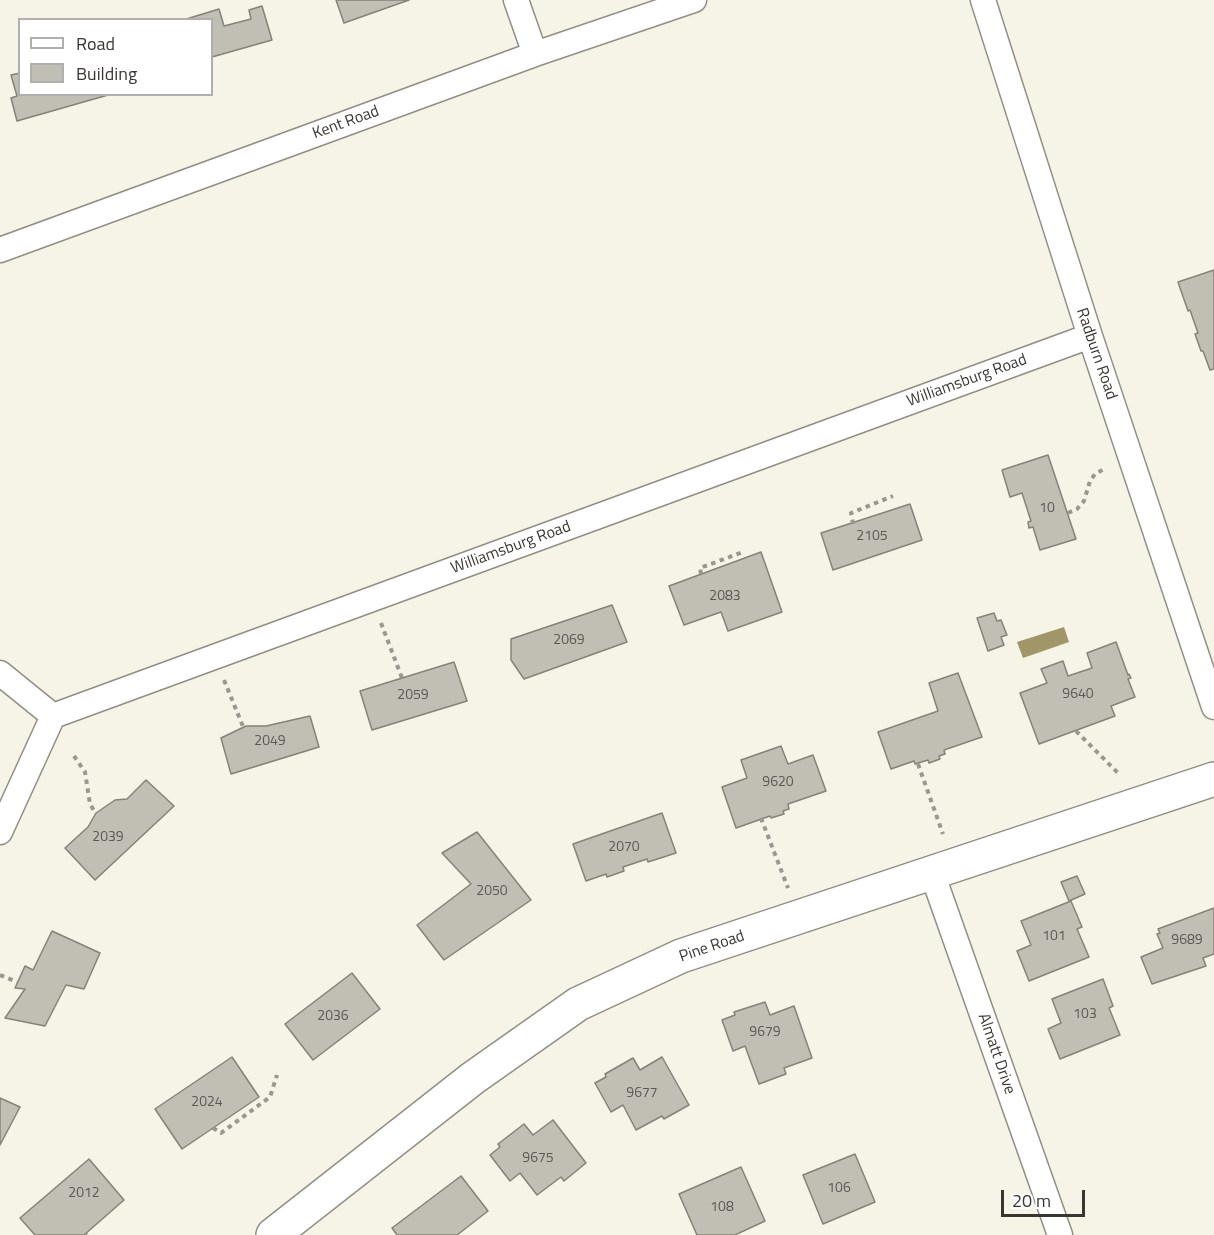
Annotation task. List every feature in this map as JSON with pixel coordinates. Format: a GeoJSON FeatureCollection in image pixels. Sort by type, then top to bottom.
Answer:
{"type":"FeatureCollection","features":[{"type":"Feature","properties":{"kind":"street"},"geometry":{"type":"LineString","coordinates":[[516,0],[535,54]]}},
{"type":"Feature","properties":{"kind":"street","name":"Kent Road"},"geometry":{"type":"LineString","coordinates":[[0,250],[535,54],[694,0]]}},
{"type":"Feature","properties":{"kind":"street","name":"Radburn Road"},"geometry":{"type":"LineString","coordinates":[[983,0],[1090,336],[1214,707]]}},
{"type":"Feature","properties":{"kind":"street","name":"Williamsburg Road"},"geometry":{"type":"LineString","coordinates":[[53,716],[1090,336]]}},
{"type":"Feature","properties":{"kind":"street"},"geometry":{"type":"LineString","coordinates":[[0,673],[53,716],[0,832]]}},
{"type":"Feature","properties":{"kind":"street","name":"Pine Road"},"geometry":{"type":"LineString","coordinates":[[273,1235],[473,1078],[578,1004],[681,956],[1214,779]]}},
{"type":"Feature","properties":{"kind":"street","name":"Almatt Drive"},"geometry":{"type":"LineString","coordinates":[[932,873],[1060,1235]]}},
{"type":"Feature","properties":{"kind":"path"},"geometry":{"type":"LineString","coordinates":[[1068,513],[1077,509],[1084,501],[1090,481],[1095,474],[1106,468]]}},
{"type":"Feature","properties":{"kind":"path"},"geometry":{"type":"LineString","coordinates":[[854,524],[851,513],[893,496]]}},
{"type":"Feature","properties":{"kind":"path"},"geometry":{"type":"LineString","coordinates":[[701,574],[700,568],[743,552]]}},
{"type":"Feature","properties":{"kind":"path"},"geometry":{"type":"LineString","coordinates":[[378,614],[402,678]]}},
{"type":"Feature","properties":{"kind":"path"},"geometry":{"type":"LineString","coordinates":[[221,672],[244,729]]}},
{"type":"Feature","properties":{"kind":"path"},"geometry":{"type":"LineString","coordinates":[[1076,731],[1119,774]]}},
{"type":"Feature","properties":{"kind":"path"},"geometry":{"type":"LineString","coordinates":[[74,756],[85,772],[90,804],[96,814]]}},
{"type":"Feature","properties":{"kind":"path"},"geometry":{"type":"LineString","coordinates":[[918,764],[943,834]]}},
{"type":"Feature","properties":{"kind":"path"},"geometry":{"type":"LineString","coordinates":[[761,818],[788,888]]}},
{"type":"Feature","properties":{"kind":"path"},"geometry":{"type":"LineString","coordinates":[[0,975],[17,982]]}},
{"type":"Feature","properties":{"kind":"path"},"geometry":{"type":"LineString","coordinates":[[213,1128],[222,1133],[270,1097],[277,1075]]}},
{"type":"Feature","properties":{"kind":"shaded area"},"geometry":{"type":"Polygon","coordinates":[[[1064,627],[1069,642],[1023,658],[1017,642],[1064,627]]]}},
{"type":"Feature","properties":{"kind":"building"},"geometry":{"type":"Polygon","coordinates":[[[336,0],[409,0],[344,23],[336,0]]]}},
{"type":"Feature","properties":{"kind":"building"},"geometry":{"type":"Polygon","coordinates":[[[262,6],[272,40],[213,57],[213,18],[190,18],[219,9],[224,26],[251,19],[249,10],[262,6]]]}},
{"type":"Feature","properties":{"kind":"building"},"geometry":{"type":"Polygon","coordinates":[[[18,73],[18,96],[104,96],[17,121],[11,98],[17,96],[11,75],[18,73]]]}},
{"type":"Feature","properties":{"kind":"building"},"geometry":{"type":"Polygon","coordinates":[[[1214,270],[1214,369],[1210,370],[1203,351],[1201,351],[1195,334],[1198,333],[1178,282],[1214,270]]]}},
{"type":"Feature","properties":{"kind":"building"},"geometry":{"type":"Polygon","coordinates":[[[1048,455],[1076,539],[1040,550],[1033,527],[1029,528],[1028,522],[1031,521],[1022,493],[1010,497],[1002,470],[1048,455]]]}},
{"type":"Feature","properties":{"kind":"building"},"geometry":{"type":"Polygon","coordinates":[[[910,504],[922,540],[833,570],[821,533],[910,504]]]}},
{"type":"Feature","properties":{"kind":"building"},"geometry":{"type":"Polygon","coordinates":[[[761,552],[782,612],[728,631],[721,612],[684,625],[669,586],[761,552]]]}},
{"type":"Feature","properties":{"kind":"building"},"geometry":{"type":"Polygon","coordinates":[[[612,605],[627,642],[524,679],[511,660],[511,639],[612,605]]]}},
{"type":"Feature","properties":{"kind":"building"},"geometry":{"type":"Polygon","coordinates":[[[994,613],[997,621],[1001,620],[1007,635],[1001,637],[1004,645],[988,651],[977,618],[994,613]]]}},
{"type":"Feature","properties":{"kind":"building"},"geometry":{"type":"Polygon","coordinates":[[[1116,642],[1131,678],[1128,679],[1135,697],[1111,706],[1115,716],[1039,744],[1020,693],[1047,683],[1041,669],[1063,661],[1068,676],[1092,668],[1087,653],[1116,642]]]}},
{"type":"Feature","properties":{"kind":"building"},"geometry":{"type":"Polygon","coordinates":[[[454,662],[467,701],[372,730],[360,691],[454,662]]]}},
{"type":"Feature","properties":{"kind":"building"},"geometry":{"type":"Polygon","coordinates":[[[958,673],[982,737],[944,750],[945,754],[939,756],[940,759],[929,763],[928,760],[915,764],[914,761],[891,769],[878,732],[938,711],[929,683],[958,673]]]}},
{"type":"Feature","properties":{"kind":"building"},"geometry":{"type":"Polygon","coordinates":[[[310,716],[319,747],[231,774],[221,738],[246,726],[266,726],[310,716]]]}},
{"type":"Feature","properties":{"kind":"building"},"geometry":{"type":"Polygon","coordinates":[[[781,746],[788,764],[813,755],[826,791],[788,804],[789,809],[783,811],[784,814],[771,818],[770,816],[736,828],[722,787],[747,778],[741,760],[781,746]]]}},
{"type":"Feature","properties":{"kind":"building"},"geometry":{"type":"Polygon","coordinates":[[[146,780],[174,806],[95,880],[65,848],[88,827],[96,813],[115,800],[127,799],[146,780]]]}},
{"type":"Feature","properties":{"kind":"building"},"geometry":{"type":"Polygon","coordinates":[[[662,813],[676,853],[648,862],[647,859],[623,867],[624,871],[586,881],[573,844],[662,813]]]}},
{"type":"Feature","properties":{"kind":"building"},"geometry":{"type":"Polygon","coordinates":[[[477,832],[531,900],[444,960],[417,925],[471,884],[442,853],[477,832]]]}},
{"type":"Feature","properties":{"kind":"building"},"geometry":{"type":"Polygon","coordinates":[[[1077,876],[1085,894],[1069,901],[1061,882],[1077,876]]]}},
{"type":"Feature","properties":{"kind":"building"},"geometry":{"type":"Polygon","coordinates":[[[1071,901],[1082,927],[1077,929],[1089,957],[1029,981],[1017,951],[1031,945],[1021,921],[1071,901]]]}},
{"type":"Feature","properties":{"kind":"building"},"geometry":{"type":"Polygon","coordinates":[[[1214,908],[1214,954],[1203,958],[1206,966],[1152,984],[1141,957],[1163,948],[1157,934],[1160,933],[1158,929],[1214,908]]]}},
{"type":"Feature","properties":{"kind":"building"},"geometry":{"type":"Polygon","coordinates":[[[52,931],[100,953],[84,989],[66,985],[45,1026],[5,1018],[25,989],[15,988],[25,966],[33,970],[52,931]]]}},
{"type":"Feature","properties":{"kind":"building"},"geometry":{"type":"Polygon","coordinates":[[[352,973],[380,1009],[313,1060],[285,1024],[352,973]]]}},
{"type":"Feature","properties":{"kind":"building"},"geometry":{"type":"Polygon","coordinates":[[[1103,979],[1113,1006],[1109,1008],[1120,1035],[1060,1059],[1048,1029],[1061,1023],[1052,999],[1103,979]]]}},
{"type":"Feature","properties":{"kind":"building"},"geometry":{"type":"Polygon","coordinates":[[[765,1002],[770,1015],[794,1006],[812,1058],[784,1068],[786,1074],[759,1084],[745,1046],[733,1051],[722,1020],[735,1015],[734,1012],[765,1002]]]}},
{"type":"Feature","properties":{"kind":"building"},"geometry":{"type":"Polygon","coordinates":[[[232,1057],[259,1097],[182,1149],[155,1109],[232,1057]]]}},
{"type":"Feature","properties":{"kind":"building"},"geometry":{"type":"Polygon","coordinates":[[[662,1057],[689,1105],[664,1119],[662,1116],[636,1130],[623,1105],[611,1112],[595,1083],[606,1077],[605,1074],[633,1058],[640,1070],[662,1057]]]}},
{"type":"Feature","properties":{"kind":"building"},"geometry":{"type":"Polygon","coordinates":[[[0,1098],[20,1107],[0,1145],[0,1098]]]}},
{"type":"Feature","properties":{"kind":"building"},"geometry":{"type":"Polygon","coordinates":[[[553,1120],[586,1163],[564,1181],[561,1177],[537,1195],[520,1173],[510,1181],[490,1155],[500,1147],[498,1144],[524,1124],[533,1135],[553,1120]]]}},
{"type":"Feature","properties":{"kind":"building"},"geometry":{"type":"Polygon","coordinates":[[[855,1154],[875,1202],[823,1224],[803,1175],[855,1154]]]}},
{"type":"Feature","properties":{"kind":"building"},"geometry":{"type":"Polygon","coordinates":[[[89,1159],[124,1200],[84,1235],[35,1235],[20,1218],[89,1159]]]}},
{"type":"Feature","properties":{"kind":"building"},"geometry":{"type":"Polygon","coordinates":[[[741,1167],[765,1221],[735,1235],[697,1235],[679,1194],[741,1167]]]}},
{"type":"Feature","properties":{"kind":"building"},"geometry":{"type":"Polygon","coordinates":[[[461,1176],[488,1211],[457,1235],[397,1235],[392,1228],[461,1176]]]}}]}
